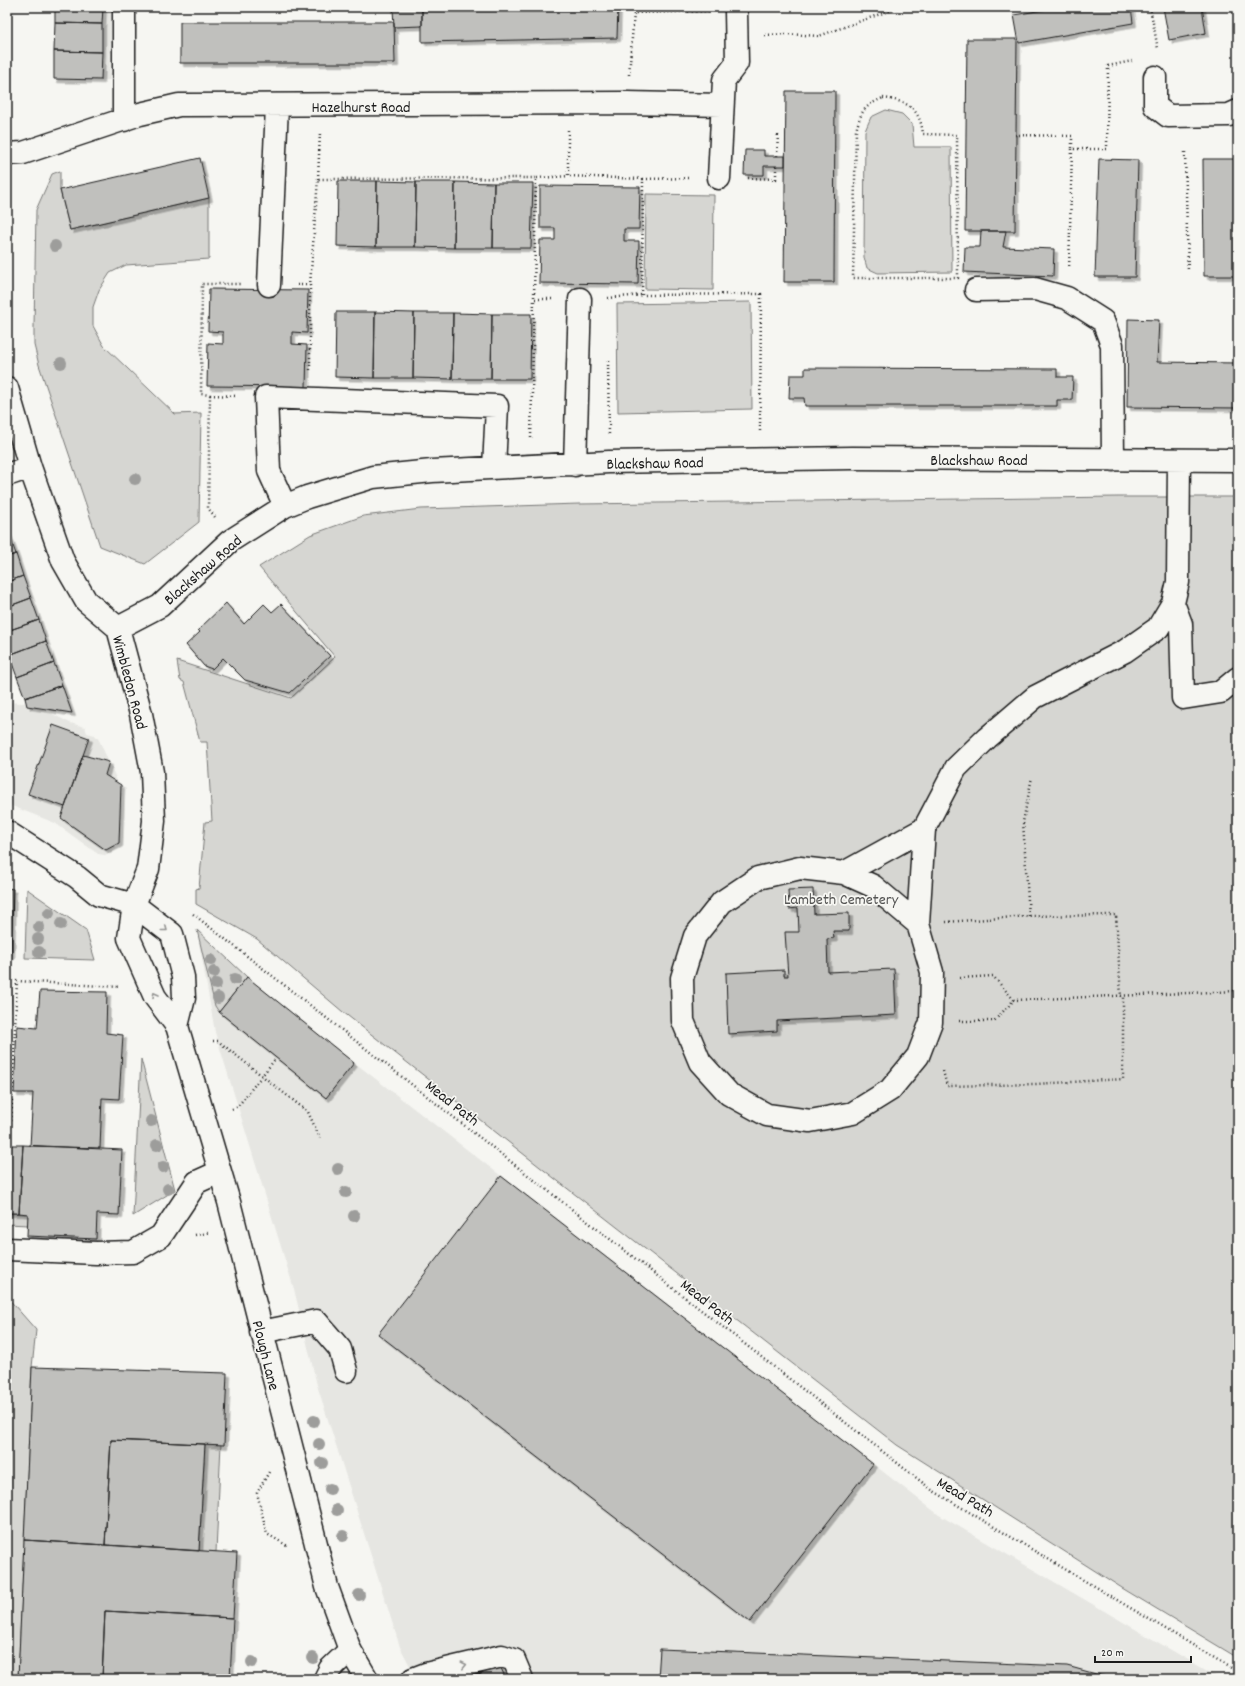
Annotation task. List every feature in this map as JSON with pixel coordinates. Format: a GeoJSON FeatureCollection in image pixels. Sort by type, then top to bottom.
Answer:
{"type":"FeatureCollection","features":[{"type":"Feature","properties":{"kind":"street"},"geometry":{"type":"LineString","coordinates":[[124,7],[124,120]]}},
{"type":"Feature","properties":{"kind":"street"},"geometry":{"type":"LineString","coordinates":[[719,178],[724,80],[737,63],[736,11]]}},
{"type":"Feature","properties":{"kind":"street"},"geometry":{"type":"LineString","coordinates":[[1156,77],[1155,106],[1168,116],[1229,115],[1238,111]]}},
{"type":"Feature","properties":{"kind":"street","name":"Hazelhurst Road"},"geometry":{"type":"LineString","coordinates":[[7,154],[22,153],[124,120],[179,106],[628,103],[722,105]]}},
{"type":"Feature","properties":{"kind":"street"},"geometry":{"type":"LineString","coordinates":[[269,284],[277,106]]}},
{"type":"Feature","properties":{"kind":"street"},"geometry":{"type":"LineString","coordinates":[[976,290],[1035,289],[1067,298],[1103,321],[1112,345],[1113,460]]}},
{"type":"Feature","properties":{"kind":"street"},"geometry":{"type":"LineString","coordinates":[[574,465],[580,299]]}},
{"type":"Feature","properties":{"kind":"street","name":"Wimbledon Road"},"geometry":{"type":"LineString","coordinates":[[7,388],[30,467],[68,572],[86,601],[118,628],[141,714],[152,772],[154,821],[148,870],[134,905]]}},
{"type":"Feature","properties":{"kind":"street"},"geometry":{"type":"LineString","coordinates":[[285,506],[269,471],[266,397],[497,406],[494,468]]}},
{"type":"Feature","properties":{"kind":"street","name":"Blackshaw Road"},"geometry":{"type":"LineString","coordinates":[[118,628],[160,606],[230,541],[285,506],[307,497],[373,477],[432,471],[574,465],[609,462],[852,458],[1238,460]]}},
{"type":"Feature","properties":{"kind":"street"},"geometry":{"type":"LineString","coordinates":[[918,924],[873,886],[844,873],[800,868],[758,878],[722,902],[695,936],[682,978],[683,1021],[700,1062],[729,1094],[767,1115],[810,1121],[853,1113],[890,1090],[918,1056],[931,1022],[932,972],[918,924],[924,830],[956,768],[987,738],[1035,697],[1125,651],[1158,628],[1173,603],[1178,582],[1179,460]]}},
{"type":"Feature","properties":{"kind":"street"},"geometry":{"type":"LineString","coordinates":[[7,475],[30,467]]}},
{"type":"Feature","properties":{"kind":"street"},"geometry":{"type":"LineString","coordinates":[[1173,603],[1181,624],[1183,698],[1221,692],[1238,678]]}},
{"type":"Feature","properties":{"kind":"street"},"geometry":{"type":"LineString","coordinates":[[844,873],[924,830]]}},
{"type":"Feature","properties":{"kind":"street"},"geometry":{"type":"LineString","coordinates":[[7,832],[77,877],[99,895],[134,905]]}},
{"type":"Feature","properties":{"kind":"street","name":"Plough Lane"},"geometry":{"type":"LineString","coordinates":[[178,1026],[184,998],[183,977],[172,934],[134,905],[129,938],[155,997],[178,1026],[220,1172],[327,1587],[350,1650],[367,1679]]}},
{"type":"Feature","properties":{"kind":"street"},"geometry":{"type":"LineString","coordinates":[[7,1249],[96,1253],[132,1252],[161,1236],[197,1182],[220,1172]]}},
{"type":"Feature","properties":{"kind":"street"},"geometry":{"type":"LineString","coordinates":[[261,1332],[316,1321],[340,1350],[346,1371]]}},
{"type":"Feature","properties":{"kind":"street"},"geometry":{"type":"LineString","coordinates":[[325,1679],[330,1669],[350,1650]]}},
{"type":"Feature","properties":{"kind":"street"},"geometry":{"type":"LineString","coordinates":[[413,1679],[426,1674],[502,1656],[514,1660],[522,1679]]}},
{"type":"Feature","properties":{"kind":"path"},"geometry":{"type":"LineString","coordinates":[[762,35],[787,34],[819,36],[900,7]]}},
{"type":"Feature","properties":{"kind":"path"},"geometry":{"type":"LineString","coordinates":[[1150,7],[1159,54],[1156,77]]}},
{"type":"Feature","properties":{"kind":"path"},"geometry":{"type":"LineString","coordinates":[[628,103],[634,13],[736,11]]}},
{"type":"Feature","properties":{"kind":"path"},"geometry":{"type":"LineString","coordinates":[[1072,149],[1107,149],[1108,66],[1137,60]]}},
{"type":"Feature","properties":{"kind":"path"},"geometry":{"type":"LineString","coordinates":[[883,98],[898,100],[913,108],[922,120],[923,134],[957,135],[958,278],[853,278],[856,130],[860,114],[870,103],[883,98]]}},
{"type":"Feature","properties":{"kind":"path"},"geometry":{"type":"LineString","coordinates":[[568,104],[568,176]]}},
{"type":"Feature","properties":{"kind":"path"},"geometry":{"type":"LineString","coordinates":[[311,399],[310,285],[318,179],[321,106]]}},
{"type":"Feature","properties":{"kind":"path"},"geometry":{"type":"LineString","coordinates":[[777,156],[778,133]]}},
{"type":"Feature","properties":{"kind":"path"},"geometry":{"type":"LineString","coordinates":[[1015,135],[1072,136],[1069,280],[1067,298]]}},
{"type":"Feature","properties":{"kind":"path"},"geometry":{"type":"LineString","coordinates":[[1185,152],[1188,272]]}},
{"type":"Feature","properties":{"kind":"path"},"geometry":{"type":"LineString","coordinates":[[318,179],[536,178],[568,176],[643,179],[776,178],[776,166]]}},
{"type":"Feature","properties":{"kind":"path"},"geometry":{"type":"LineString","coordinates":[[530,466],[536,178]]}},
{"type":"Feature","properties":{"kind":"path"},"geometry":{"type":"LineString","coordinates":[[642,295],[643,179]]}},
{"type":"Feature","properties":{"kind":"path"},"geometry":{"type":"LineString","coordinates":[[230,541],[208,508],[210,395],[201,394],[202,284],[310,285]]}},
{"type":"Feature","properties":{"kind":"path"},"geometry":{"type":"LineString","coordinates":[[534,299],[608,298],[642,295],[761,294],[759,460]]}},
{"type":"Feature","properties":{"kind":"path"},"geometry":{"type":"LineString","coordinates":[[608,298],[608,306]]}},
{"type":"Feature","properties":{"kind":"path"},"geometry":{"type":"LineString","coordinates":[[608,360],[609,462]]}},
{"type":"Feature","properties":{"kind":"path"},"geometry":{"type":"LineString","coordinates":[[1029,916],[1023,822],[1032,777]]}},
{"type":"Feature","properties":{"kind":"path","name":"Mead Path"},"geometry":{"type":"LineString","coordinates":[[190,912],[198,916],[464,1126],[932,1490],[1238,1672]]}},
{"type":"Feature","properties":{"kind":"path"},"geometry":{"type":"LineString","coordinates":[[918,924],[1029,916],[1116,915],[1122,997],[1123,1079],[1036,1084],[947,1086],[941,1065]]}},
{"type":"Feature","properties":{"kind":"path"},"geometry":{"type":"LineString","coordinates":[[932,978],[994,976],[1014,1000]]}},
{"type":"Feature","properties":{"kind":"path"},"geometry":{"type":"LineString","coordinates":[[7,1121],[11,1122],[17,981],[126,987]]}},
{"type":"Feature","properties":{"kind":"path"},"geometry":{"type":"LineString","coordinates":[[931,1022],[994,1021],[1014,1000],[1122,997],[1238,991]]}},
{"type":"Feature","properties":{"kind":"path"},"geometry":{"type":"LineString","coordinates":[[213,1041],[218,1041],[308,1112],[320,1138]]}},
{"type":"Feature","properties":{"kind":"path"},"geometry":{"type":"LineString","coordinates":[[232,1109],[238,1106],[276,1058]]}},
{"type":"Feature","properties":{"kind":"path"},"geometry":{"type":"LineString","coordinates":[[263,1482],[257,1493],[267,1534],[279,1542]]}},
{"type":"Feature","properties":{"kind":"shaded area"},"geometry":{"type":"Polygon","coordinates":[[[55,7],[111,7],[110,80],[54,79],[55,7]]]}},
{"type":"Feature","properties":{"kind":"shaded area"},"geometry":{"type":"Polygon","coordinates":[[[7,702],[29,702],[70,723],[85,727],[87,733],[95,735],[99,740],[119,785],[116,848],[112,853],[105,855],[98,854],[55,823],[7,804],[7,702]]]}},
{"type":"Feature","properties":{"kind":"shaded area"},"geometry":{"type":"Polygon","coordinates":[[[197,930],[262,991],[939,1515],[1221,1679],[417,1679],[400,1647],[317,1385],[294,1289],[215,1032],[197,930]]]}},
{"type":"Feature","properties":{"kind":"green space"},"geometry":{"type":"Polygon","coordinates":[[[886,110],[902,114],[912,124],[914,147],[951,147],[952,272],[878,273],[867,268],[864,257],[865,131],[871,117],[886,110]]]}},
{"type":"Feature","properties":{"kind":"green space"},"geometry":{"type":"Polygon","coordinates":[[[60,171],[60,190],[70,230],[209,198],[209,259],[126,265],[110,273],[99,290],[93,307],[93,326],[104,346],[175,414],[201,413],[199,522],[145,564],[100,546],[39,365],[34,345],[36,210],[52,174],[60,171]]]}},
{"type":"Feature","properties":{"kind":"green space"},"geometry":{"type":"Polygon","coordinates":[[[646,194],[714,195],[713,290],[645,289],[646,194]]]}},
{"type":"Feature","properties":{"kind":"green space"},"geometry":{"type":"Polygon","coordinates":[[[751,302],[752,409],[618,412],[617,304],[751,302]]]}},
{"type":"Feature","properties":{"kind":"green space","name":"Lambeth Cemetery"},"geometry":{"type":"Polygon","coordinates":[[[1118,497],[1238,497],[1238,1658],[1122,1588],[897,1445],[343,1012],[257,939],[196,904],[196,889],[199,888],[205,822],[212,821],[207,742],[200,742],[184,682],[180,680],[177,661],[291,698],[335,657],[259,567],[310,535],[363,516],[421,509],[579,504],[1118,497]]]}},
{"type":"Feature","properties":{"kind":"green space"},"geometry":{"type":"Polygon","coordinates":[[[27,889],[86,930],[95,960],[25,958],[27,889]]]}},
{"type":"Feature","properties":{"kind":"green space"},"geometry":{"type":"Polygon","coordinates":[[[197,930],[247,977],[219,1012],[215,1006],[197,930]]]}},
{"type":"Feature","properties":{"kind":"green space"},"geometry":{"type":"Polygon","coordinates":[[[7,976],[12,976],[7,1096],[7,976]]]}},
{"type":"Feature","properties":{"kind":"green space"},"geometry":{"type":"Polygon","coordinates":[[[141,1059],[175,1190],[133,1216],[141,1059]]]}},
{"type":"Feature","properties":{"kind":"green space"},"geometry":{"type":"Polygon","coordinates":[[[7,1213],[28,1214],[28,1225],[7,1224],[7,1213]]]}},
{"type":"Feature","properties":{"kind":"green space"},"geometry":{"type":"Polygon","coordinates":[[[7,1297],[36,1330],[32,1367],[18,1679],[7,1679],[7,1297]]]}},
{"type":"Feature","properties":{"kind":"green space"},"geometry":{"type":"Polygon","coordinates":[[[205,1444],[221,1444],[216,1552],[199,1551],[205,1444]]]}},
{"type":"Feature","properties":{"kind":"building"},"geometry":{"type":"Polygon","coordinates":[[[55,7],[103,7],[102,24],[55,23],[55,7]]]}},
{"type":"Feature","properties":{"kind":"building"},"geometry":{"type":"Polygon","coordinates":[[[422,7],[618,7],[617,38],[422,42],[422,7]]]}},
{"type":"Feature","properties":{"kind":"building"},"geometry":{"type":"Polygon","coordinates":[[[422,7],[422,26],[394,27],[393,8],[422,7]]]}},
{"type":"Feature","properties":{"kind":"building"},"geometry":{"type":"Polygon","coordinates":[[[1060,7],[1131,7],[1133,23],[1019,43],[1014,15],[1060,7]]]}},
{"type":"Feature","properties":{"kind":"building"},"geometry":{"type":"Polygon","coordinates":[[[1163,7],[1202,7],[1206,33],[1169,40],[1163,7]]]}},
{"type":"Feature","properties":{"kind":"building"},"geometry":{"type":"Polygon","coordinates":[[[180,22],[394,22],[395,63],[180,63],[180,22]]]}},
{"type":"Feature","properties":{"kind":"building"},"geometry":{"type":"Polygon","coordinates":[[[55,23],[102,24],[102,52],[54,51],[55,23]]]}},
{"type":"Feature","properties":{"kind":"building"},"geometry":{"type":"Polygon","coordinates":[[[967,39],[1017,39],[1015,231],[965,231],[967,39]]]}},
{"type":"Feature","properties":{"kind":"building"},"geometry":{"type":"Polygon","coordinates":[[[54,51],[102,52],[101,80],[54,79],[54,51]]]}},
{"type":"Feature","properties":{"kind":"building"},"geometry":{"type":"Polygon","coordinates":[[[786,91],[835,91],[834,282],[784,282],[786,91]]]}},
{"type":"Feature","properties":{"kind":"building"},"geometry":{"type":"Polygon","coordinates":[[[745,150],[764,150],[764,156],[785,156],[785,166],[764,166],[764,175],[744,175],[745,150]]]}},
{"type":"Feature","properties":{"kind":"building"},"geometry":{"type":"Polygon","coordinates":[[[200,158],[209,198],[70,230],[60,190],[200,158]]]}},
{"type":"Feature","properties":{"kind":"building"},"geometry":{"type":"Polygon","coordinates":[[[1099,159],[1138,160],[1135,277],[1095,277],[1099,159]]]}},
{"type":"Feature","properties":{"kind":"building"},"geometry":{"type":"Polygon","coordinates":[[[1203,159],[1238,159],[1238,276],[1204,276],[1203,159]]]}},
{"type":"Feature","properties":{"kind":"building"},"geometry":{"type":"Polygon","coordinates":[[[338,181],[377,181],[376,247],[337,246],[338,181]]]}},
{"type":"Feature","properties":{"kind":"building"},"geometry":{"type":"Polygon","coordinates":[[[377,181],[416,182],[415,247],[376,247],[377,181]]]}},
{"type":"Feature","properties":{"kind":"building"},"geometry":{"type":"Polygon","coordinates":[[[416,182],[455,182],[454,248],[415,247],[416,182]]]}},
{"type":"Feature","properties":{"kind":"building"},"geometry":{"type":"Polygon","coordinates":[[[455,182],[494,183],[493,248],[454,248],[455,182]]]}},
{"type":"Feature","properties":{"kind":"building"},"geometry":{"type":"Polygon","coordinates":[[[494,183],[533,183],[531,248],[493,248],[494,183]]]}},
{"type":"Feature","properties":{"kind":"building"},"geometry":{"type":"Polygon","coordinates":[[[540,186],[640,187],[639,229],[624,229],[624,241],[639,241],[638,284],[539,283],[540,240],[555,240],[555,228],[540,228],[540,186]]]}},
{"type":"Feature","properties":{"kind":"building"},"geometry":{"type":"Polygon","coordinates":[[[981,231],[1006,231],[1003,247],[1054,249],[1053,276],[964,272],[965,247],[980,247],[981,231]]]}},
{"type":"Feature","properties":{"kind":"building"},"geometry":{"type":"Polygon","coordinates":[[[209,289],[308,290],[307,333],[292,332],[292,344],[307,345],[306,387],[207,386],[208,343],[223,344],[223,332],[208,331],[209,289]]]}},
{"type":"Feature","properties":{"kind":"building"},"geometry":{"type":"Polygon","coordinates":[[[336,312],[375,312],[374,378],[335,377],[336,312]]]}},
{"type":"Feature","properties":{"kind":"building"},"geometry":{"type":"Polygon","coordinates":[[[375,312],[414,313],[413,378],[374,378],[375,312]]]}},
{"type":"Feature","properties":{"kind":"building"},"geometry":{"type":"Polygon","coordinates":[[[414,313],[453,313],[452,379],[413,378],[414,313]]]}},
{"type":"Feature","properties":{"kind":"building"},"geometry":{"type":"Polygon","coordinates":[[[453,313],[492,314],[491,379],[452,379],[453,313]]]}},
{"type":"Feature","properties":{"kind":"building"},"geometry":{"type":"Polygon","coordinates":[[[492,314],[531,314],[530,379],[491,379],[492,314]]]}},
{"type":"Feature","properties":{"kind":"building"},"geometry":{"type":"Polygon","coordinates":[[[1128,319],[1159,320],[1157,362],[1238,363],[1238,408],[1127,407],[1128,319]]]}},
{"type":"Feature","properties":{"kind":"building"},"geometry":{"type":"Polygon","coordinates":[[[805,368],[1057,369],[1057,377],[1073,377],[1072,400],[1057,400],[1057,406],[805,406],[804,398],[789,398],[790,375],[805,375],[805,368]]]}},
{"type":"Feature","properties":{"kind":"building"},"geometry":{"type":"Polygon","coordinates":[[[8,532],[16,554],[7,557],[7,533],[8,532]]]}},
{"type":"Feature","properties":{"kind":"building"},"geometry":{"type":"Polygon","coordinates":[[[16,554],[23,576],[7,582],[7,557],[16,554]]]}},
{"type":"Feature","properties":{"kind":"building"},"geometry":{"type":"Polygon","coordinates":[[[23,576],[31,598],[7,607],[7,582],[23,576]]]}},
{"type":"Feature","properties":{"kind":"building"},"geometry":{"type":"Polygon","coordinates":[[[31,598],[39,620],[7,631],[7,607],[31,598]]]}},
{"type":"Feature","properties":{"kind":"building"},"geometry":{"type":"Polygon","coordinates":[[[226,603],[244,624],[264,604],[272,612],[281,604],[330,656],[290,693],[245,680],[223,658],[212,669],[204,666],[186,645],[200,632],[198,630],[226,603]]]}},
{"type":"Feature","properties":{"kind":"building"},"geometry":{"type":"Polygon","coordinates":[[[39,620],[46,641],[9,655],[7,649],[7,631],[39,620]]]}},
{"type":"Feature","properties":{"kind":"building"},"geometry":{"type":"Polygon","coordinates":[[[46,641],[54,663],[17,677],[9,655],[46,641]]]}},
{"type":"Feature","properties":{"kind":"building"},"geometry":{"type":"Polygon","coordinates":[[[54,663],[62,685],[25,698],[17,677],[54,663]]]}},
{"type":"Feature","properties":{"kind":"building"},"geometry":{"type":"Polygon","coordinates":[[[62,685],[72,713],[27,706],[25,698],[62,685]]]}},
{"type":"Feature","properties":{"kind":"building"},"geometry":{"type":"Polygon","coordinates":[[[53,725],[89,738],[65,807],[28,794],[53,725]]]}},
{"type":"Feature","properties":{"kind":"building"},"geometry":{"type":"Polygon","coordinates":[[[83,755],[109,762],[105,775],[121,785],[119,843],[106,850],[61,818],[83,755]]]}},
{"type":"Feature","properties":{"kind":"building"},"geometry":{"type":"Polygon","coordinates":[[[7,888],[13,889],[11,956],[7,956],[7,888]]]}},
{"type":"Feature","properties":{"kind":"building"},"geometry":{"type":"Polygon","coordinates":[[[813,889],[814,914],[849,913],[849,931],[833,931],[834,938],[827,939],[828,972],[894,969],[896,1015],[777,1021],[777,1031],[728,1034],[726,973],[784,970],[784,976],[788,976],[785,932],[799,932],[798,908],[789,909],[788,890],[813,889]]]}},
{"type":"Feature","properties":{"kind":"building"},"geometry":{"type":"Polygon","coordinates":[[[247,977],[354,1063],[326,1098],[219,1012],[247,977]]]}},
{"type":"Feature","properties":{"kind":"building"},"geometry":{"type":"Polygon","coordinates":[[[40,991],[107,992],[106,1033],[123,1035],[119,1099],[102,1098],[100,1148],[30,1146],[33,1093],[14,1093],[17,1026],[37,1028],[40,991]]]}},
{"type":"Feature","properties":{"kind":"building"},"geometry":{"type":"Polygon","coordinates":[[[7,1145],[23,1145],[19,1213],[7,1213],[7,1145]]]}},
{"type":"Feature","properties":{"kind":"building"},"geometry":{"type":"Polygon","coordinates":[[[23,1145],[122,1150],[119,1215],[97,1214],[96,1239],[27,1236],[28,1214],[19,1213],[23,1145]]]}},
{"type":"Feature","properties":{"kind":"building"},"geometry":{"type":"Polygon","coordinates":[[[501,1176],[873,1464],[750,1622],[378,1334],[501,1176]]]}},
{"type":"Feature","properties":{"kind":"building"},"geometry":{"type":"Polygon","coordinates":[[[32,1367],[227,1373],[224,1445],[111,1440],[105,1545],[24,1540],[32,1367]]]}},
{"type":"Feature","properties":{"kind":"building"},"geometry":{"type":"Polygon","coordinates":[[[111,1440],[205,1444],[199,1551],[105,1545],[111,1440]]]}},
{"type":"Feature","properties":{"kind":"building"},"geometry":{"type":"Polygon","coordinates":[[[24,1540],[237,1553],[233,1618],[105,1611],[102,1679],[18,1679],[24,1540]]]}},
{"type":"Feature","properties":{"kind":"building"},"geometry":{"type":"Polygon","coordinates":[[[105,1611],[233,1618],[230,1679],[102,1679],[105,1611]]]}},
{"type":"Feature","properties":{"kind":"building"},"geometry":{"type":"Polygon","coordinates":[[[660,1649],[1067,1666],[1114,1679],[658,1679],[660,1649]]]}},
{"type":"Feature","properties":{"kind":"building"},"geometry":{"type":"Polygon","coordinates":[[[500,1666],[506,1679],[469,1679],[500,1666]]]}}]}
